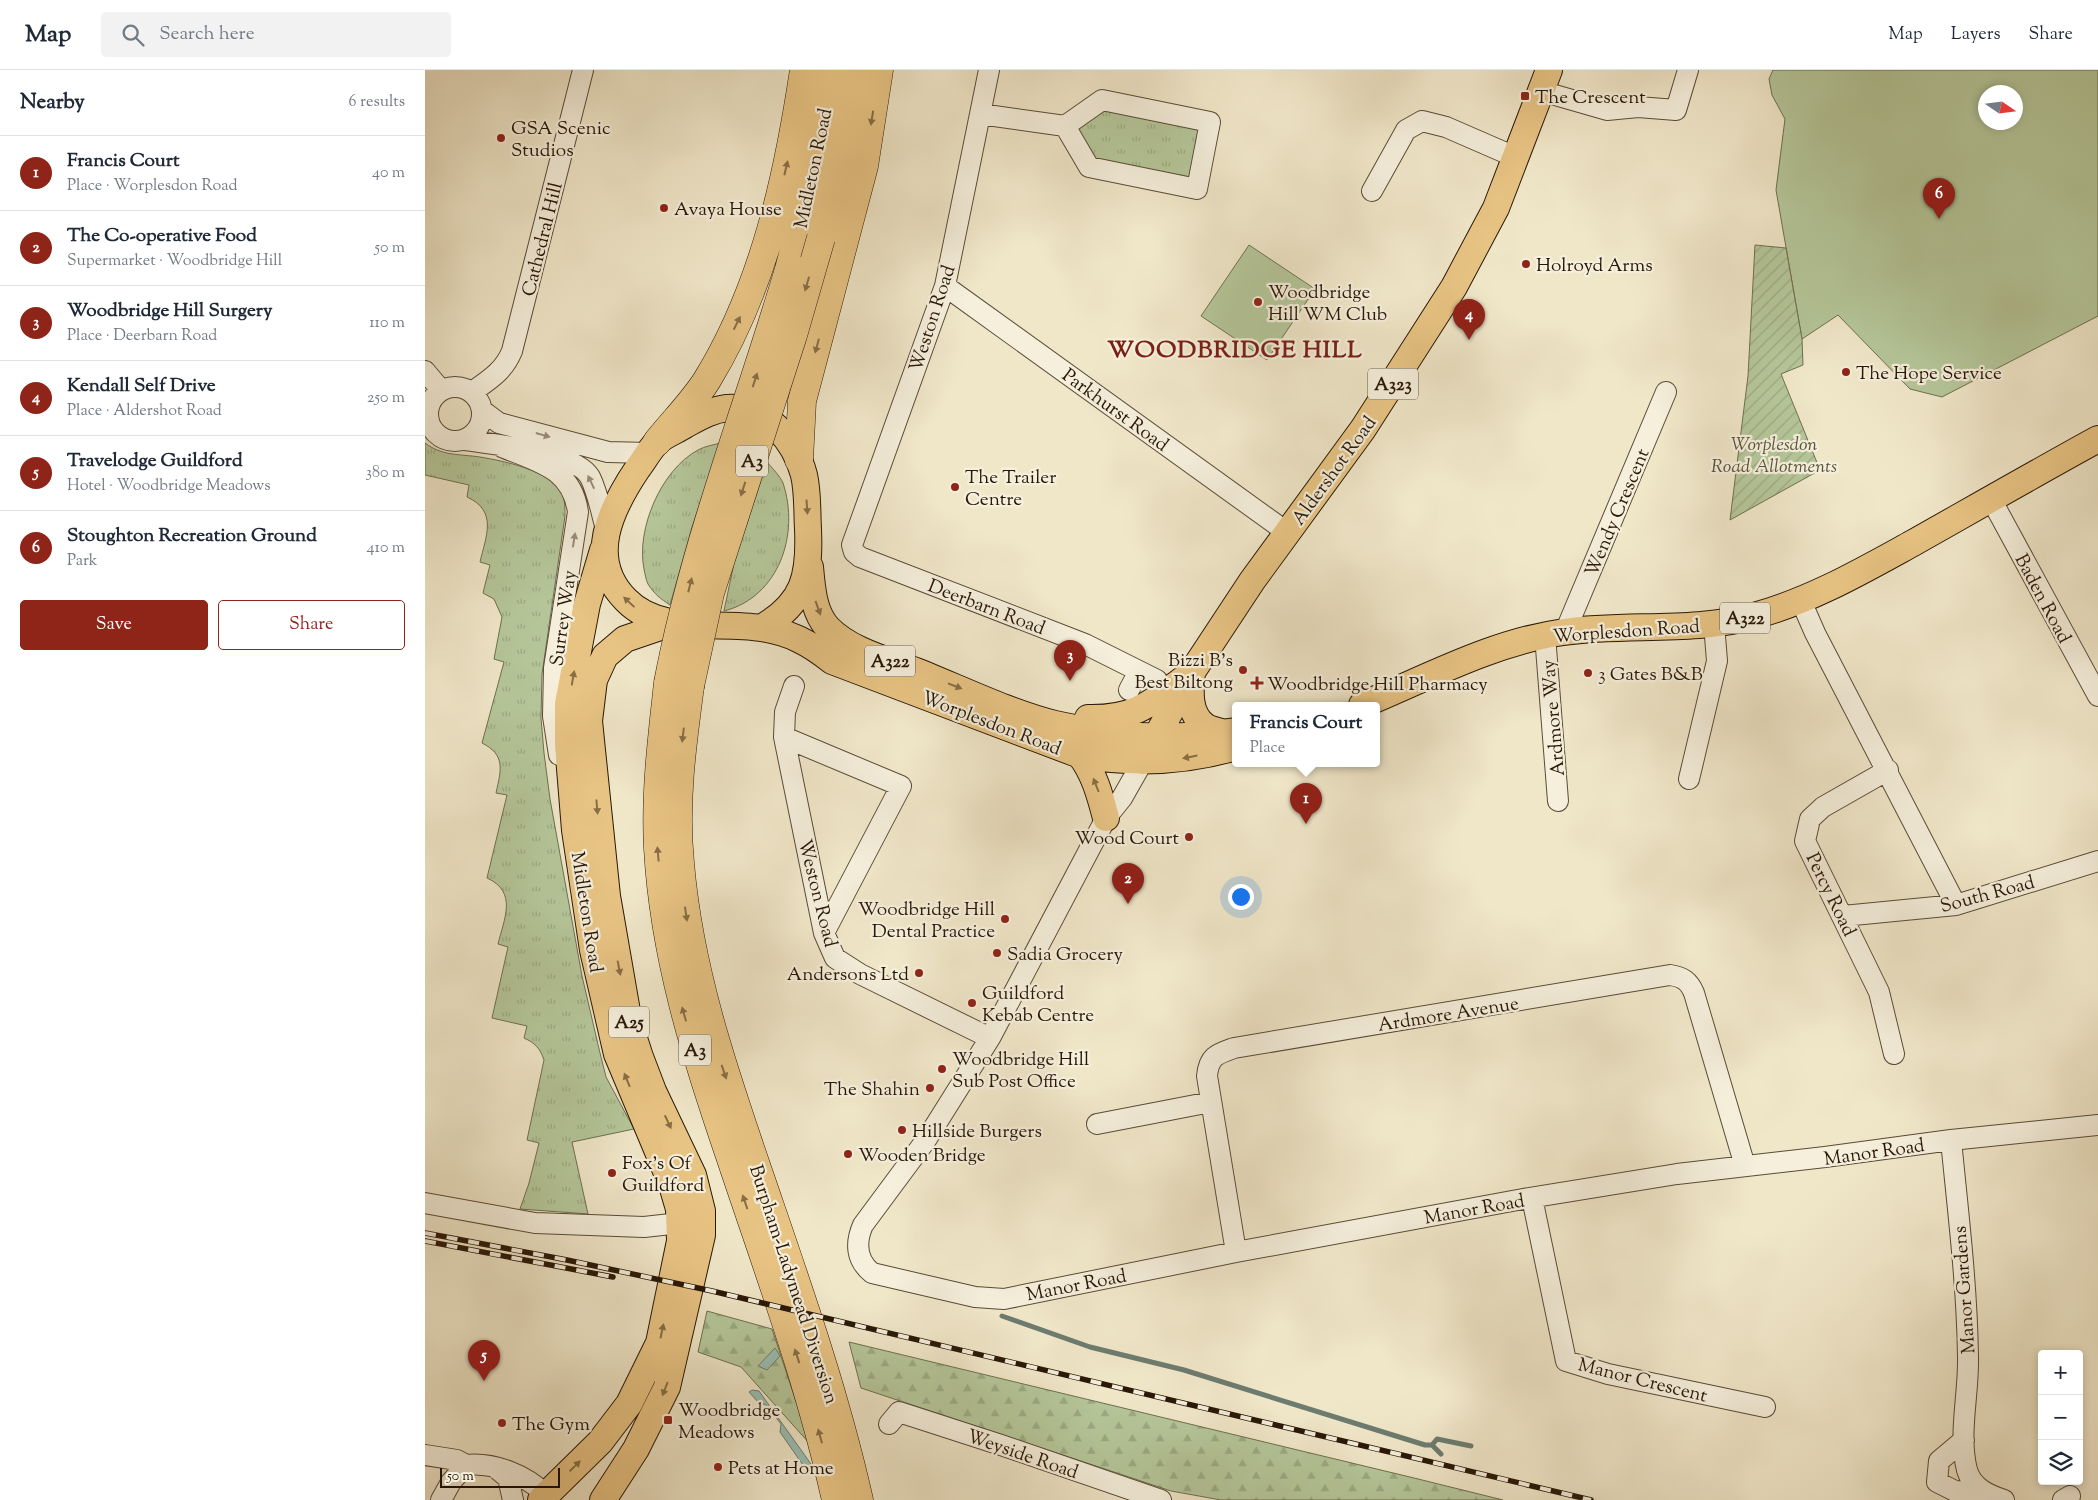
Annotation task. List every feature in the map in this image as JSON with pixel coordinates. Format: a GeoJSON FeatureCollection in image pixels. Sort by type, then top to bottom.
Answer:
{"type":"FeatureCollection","features":[{"type":"Feature","properties":{"kind":"highway"},"geometry":{"type":"LineString","coordinates":[[653,447],[706,382],[741,314],[775,216],[790,150],[804,70]]}},
{"type":"Feature","properties":{"kind":"highway","name":"Midleton Road"},"geometry":{"type":"LineString","coordinates":[[679,685],[679,629],[692,576],[790,266],[807,201],[831,70]]}},
{"type":"Feature","properties":{"kind":"highway","name":"Midleton Road"},"geometry":{"type":"LineString","coordinates":[[679,685],[711,593],[793,334],[821,238],[844,128],[852,70]]}},
{"type":"Feature","properties":{"kind":"highway"},"geometry":{"type":"LineString","coordinates":[[799,460],[802,400],[864,166],[879,70]]}},
{"type":"Feature","properties":{"kind":"highway","name":"Burpham-Ladymead Diversion"},"geometry":{"type":"LineString","coordinates":[[679,685],[683,739],[679,793],[679,853],[688,928],[721,1063],[825,1368],[859,1500]]}},
{"type":"Feature","properties":{"kind":"highway","name":"A3"},"geometry":{"type":"LineString","coordinates":[[679,685],[657,791],[657,829],[663,900],[677,983],[704,1082],[801,1367],[836,1500]]}},
{"type":"Feature","properties":{"kind":"main road","name":"Aldershot Road"},"geometry":{"type":"LineString","coordinates":[[1192,672],[1252,581],[1363,429],[1431,325],[1496,208],[1545,80]]}},
{"type":"Feature","properties":{"kind":"main road"},"geometry":{"type":"LineString","coordinates":[[653,447],[704,414],[728,408],[742,409],[755,413],[774,425],[786,438],[799,460],[805,477],[809,561],[806,578],[796,597],[781,614],[761,628]]}},
{"type":"Feature","properties":{"kind":"main road","name":"Worplesdon Road"},"geometry":{"type":"LineString","coordinates":[[1369,702],[1477,657],[1555,634],[1714,624],[1755,616],[1801,601],[1866,569],[2098,439]]}},
{"type":"Feature","properties":{"kind":"main road","name":"Midleton Road"},"geometry":{"type":"LineString","coordinates":[[653,447],[627,484],[605,537],[587,604],[568,704],[568,744],[575,830],[593,950],[617,1054],[639,1109],[662,1158],[679,1209],[680,1241],[685,1271]]}},
{"type":"Feature","properties":{"kind":"main road"},"geometry":{"type":"LineString","coordinates":[[605,537],[608,570],[618,591],[637,609],[647,615],[672,623]]}},
{"type":"Feature","properties":{"kind":"main road","name":"Worplesdon Road"},"geometry":{"type":"LineString","coordinates":[[809,561],[813,596],[824,623],[842,639],[870,653],[1054,724],[1157,737],[1232,737]]}},
{"type":"Feature","properties":{"kind":"main road","name":"Midleton Road"},"geometry":{"type":"LineString","coordinates":[[672,623],[625,638],[611,648],[600,664],[594,680],[589,711],[607,896],[629,1023],[653,1090],[688,1164],[701,1205],[702,1235],[685,1271]]}},
{"type":"Feature","properties":{"kind":"main road","name":"Worplesdon Road"},"geometry":{"type":"LineString","coordinates":[[672,623],[761,628],[801,639],[817,648],[832,661],[1079,754],[1115,760],[1143,761],[1183,758],[1232,737]]}},
{"type":"Feature","properties":{"kind":"main road"},"geometry":{"type":"LineString","coordinates":[[594,759],[602,699],[607,680],[623,659],[646,645],[658,641],[699,640],[769,644],[832,661]]}},
{"type":"Feature","properties":{"kind":"main road"},"geometry":{"type":"LineString","coordinates":[[1022,713],[1089,718],[1124,716],[1148,705],[1192,672]]}},
{"type":"Feature","properties":{"kind":"main road"},"geometry":{"type":"LineString","coordinates":[[1143,761],[1192,672]]}},
{"type":"Feature","properties":{"kind":"main road"},"geometry":{"type":"LineString","coordinates":[[1192,672],[1190,698],[1195,714],[1205,726],[1232,737]]}},
{"type":"Feature","properties":{"kind":"main road"},"geometry":{"type":"LineString","coordinates":[[1079,754],[1095,781],[1106,818]]}},
{"type":"Feature","properties":{"kind":"main road","name":"A25"},"geometry":{"type":"LineString","coordinates":[[603,1500],[636,1449],[667,1387],[678,1302],[685,1271]]}},
{"type":"Feature","properties":{"kind":"main road","name":"A25"},"geometry":{"type":"LineString","coordinates":[[545,1498],[600,1442],[629,1404],[678,1302]]}},
{"type":"Feature","properties":{"kind":"street","name":"Cathedral Hill"},"geometry":{"type":"LineString","coordinates":[[472,392],[507,364],[512,351],[583,70]]}},
{"type":"Feature","properties":{"kind":"street","name":"Weston Road"},"geometry":{"type":"LineString","coordinates":[[861,557],[854,552],[851,546],[945,286],[989,70]]}},
{"type":"Feature","properties":{"kind":"street"},"geometry":{"type":"LineString","coordinates":[[1545,80],[1607,110],[1637,108],[1678,119],[1688,70]]}},
{"type":"Feature","properties":{"kind":"street"},"geometry":{"type":"LineString","coordinates":[[981,114],[1065,126],[1102,100],[1211,122],[1197,188],[1089,167],[1065,126]]}},
{"type":"Feature","properties":{"kind":"street"},"geometry":{"type":"LineString","coordinates":[[1372,191],[1406,130],[1422,121],[1446,127],[1515,156]]}},
{"type":"Feature","properties":{"kind":"street","name":"Parkhurst Road"},"geometry":{"type":"LineString","coordinates":[[945,286],[1288,533]]}},
{"type":"Feature","properties":{"kind":"street"},"geometry":{"type":"LineString","coordinates":[[425,371],[441,390]]}},
{"type":"Feature","properties":{"kind":"street"},"geometry":{"type":"LineString","coordinates":[[457,386],[472,392],[481,404],[483,411],[482,419],[476,432],[464,440],[447,440],[439,436],[429,421],[430,403],[441,390],[457,386]]}},
{"type":"Feature","properties":{"kind":"street","name":"Wendy Crescent"},"geometry":{"type":"LineString","coordinates":[[1555,634],[1666,392]]}},
{"type":"Feature","properties":{"kind":"street"},"geometry":{"type":"LineString","coordinates":[[483,411],[499,423],[608,452],[653,447]]}},
{"type":"Feature","properties":{"kind":"street","name":"Surrey Way"},"geometry":{"type":"LineString","coordinates":[[464,440],[548,454],[578,465],[589,476],[593,484],[605,537]]}},
{"type":"Feature","properties":{"kind":"street","name":"Surrey Way"},"geometry":{"type":"LineString","coordinates":[[502,447],[545,465],[566,479],[577,498],[578,512],[554,668],[553,716],[561,772],[575,830]]}},
{"type":"Feature","properties":{"kind":"street","name":"Baden Road"},"geometry":{"type":"LineString","coordinates":[[1991,499],[2098,696]]}},
{"type":"Feature","properties":{"kind":"street","name":"Deerbarn Road"},"geometry":{"type":"LineString","coordinates":[[861,557],[1085,644],[1157,680]]}},
{"type":"Feature","properties":{"kind":"street"},"geometry":{"type":"LineString","coordinates":[[1801,601],[1815,633],[1888,770],[1956,905]]}},
{"type":"Feature","properties":{"kind":"street"},"geometry":{"type":"LineString","coordinates":[[1689,779],[1717,661],[1714,624]]}},
{"type":"Feature","properties":{"kind":"street","name":"Ardmore Way"},"geometry":{"type":"LineString","coordinates":[[1555,634],[1558,801]]}},
{"type":"Feature","properties":{"kind":"street"},"geometry":{"type":"LineString","coordinates":[[1129,690],[1139,671]]}},
{"type":"Feature","properties":{"kind":"street","name":"Weston Road"},"geometry":{"type":"LineString","coordinates":[[794,686],[785,712],[784,737],[824,933],[835,958],[860,974],[990,1038]]}},
{"type":"Feature","properties":{"kind":"street"},"geometry":{"type":"LineString","coordinates":[[784,737],[901,786],[824,933]]}},
{"type":"Feature","properties":{"kind":"street"},"geometry":{"type":"LineString","coordinates":[[990,1038],[1106,818],[1122,798],[1143,761]]}},
{"type":"Feature","properties":{"kind":"street","name":"Percy Road"},"geometry":{"type":"LineString","coordinates":[[1888,770],[1823,807],[1810,819],[1805,840],[1879,992],[1894,1054]]}},
{"type":"Feature","properties":{"kind":"street","name":"South Road"},"geometry":{"type":"LineString","coordinates":[[1843,916],[1956,905],[2098,861]]}},
{"type":"Feature","properties":{"kind":"street","name":"Ardmore Avenue"},"geometry":{"type":"LineString","coordinates":[[1235,1252],[1207,1076],[1212,1060],[1218,1054],[1234,1048],[1670,975],[1680,976],[1686,980],[1694,993],[1745,1166]]}},
{"type":"Feature","properties":{"kind":"street","name":"Manor Road"},"geometry":{"type":"LineString","coordinates":[[990,1038],[926,1140],[863,1225],[857,1242],[857,1251],[861,1260],[872,1273],[975,1297],[1004,1299],[1235,1252],[1532,1198],[1677,1174],[1951,1140],[2098,1125]]}},
{"type":"Feature","properties":{"kind":"street"},"geometry":{"type":"LineString","coordinates":[[1097,1124],[1211,1102]]}},
{"type":"Feature","properties":{"kind":"street","name":"Manor Gardens"},"geometry":{"type":"LineString","coordinates":[[1951,1140],[1961,1247],[1968,1358],[1964,1440],[1967,1472],[1983,1493]]}},
{"type":"Feature","properties":{"kind":"street","name":"Manor Crescent"},"geometry":{"type":"LineString","coordinates":[[1532,1198],[1566,1360],[1608,1374],[1765,1407]]}},
{"type":"Feature","properties":{"kind":"street"},"geometry":{"type":"LineString","coordinates":[[425,1203],[535,1222],[644,1227],[680,1223]]}},
{"type":"Feature","properties":{"kind":"street","name":"Weyside Road"},"geometry":{"type":"LineString","coordinates":[[889,1424],[899,1412],[1161,1500]]}},
{"type":"Feature","properties":{"kind":"street"},"geometry":{"type":"LineString","coordinates":[[1964,1440],[1939,1461],[1937,1482],[1955,1491],[1983,1493],[2004,1500]]}},
{"type":"Feature","properties":{"kind":"street"},"geometry":{"type":"LineString","coordinates":[[425,1455],[457,1460],[466,1465],[477,1464],[495,1467],[527,1480],[545,1498]]}},
{"type":"Feature","properties":{"kind":"street"},"geometry":{"type":"LineString","coordinates":[[425,1460],[451,1482]]}},
{"type":"Feature","properties":{"kind":"street"},"geometry":{"type":"LineString","coordinates":[[441,1500],[451,1482],[466,1465]]}},
{"type":"Feature","properties":{"kind":"street"},"geometry":{"type":"LineString","coordinates":[[495,1467],[508,1478],[513,1500]]}},
{"type":"Feature","properties":{"kind":"green space"},"geometry":{"type":"Polygon","coordinates":[[[1773,70],[2098,70],[2098,316],[1942,397],[1910,389],[1838,315],[1802,339],[1776,190],[1785,119],[1772,95],[1769,79],[1773,70]]]}},
{"type":"Feature","properties":{"kind":"green space"},"geometry":{"type":"Polygon","coordinates":[[[1112,108],[1195,127],[1201,137],[1194,170],[1187,178],[1096,161],[1079,135],[1080,126],[1100,112],[1112,108]]]}},
{"type":"Feature","properties":{"kind":"green space","name":"Woodbridge Hill WM Club"},"geometry":{"type":"Polygon","coordinates":[[[1249,245],[1315,289],[1267,360],[1201,316],[1249,245]]]}},
{"type":"Feature","properties":{"kind":"green space","name":"Worplesdon Road Allotments"},"geometry":{"type":"Polygon","coordinates":[[[1755,245],[1786,248],[1802,339],[1803,365],[1781,374],[1820,470],[1730,520],[1748,376],[1755,245]]]}},
{"type":"Feature","properties":{"kind":"green space"},"geometry":{"type":"Polygon","coordinates":[[[425,443],[451,454],[480,457],[525,468],[547,478],[556,485],[564,498],[565,516],[542,674],[541,718],[544,753],[550,799],[582,976],[600,1053],[606,1077],[634,1129],[572,1142],[588,1214],[520,1209],[539,1143],[527,1140],[544,1060],[537,1046],[524,1038],[527,1026],[492,1018],[508,947],[498,944],[505,916],[506,898],[497,884],[487,878],[507,795],[496,793],[500,764],[495,753],[482,743],[504,662],[494,659],[502,617],[494,599],[483,593],[490,565],[480,562],[487,534],[486,517],[483,509],[467,497],[469,485],[425,475],[425,443]]]}},
{"type":"Feature","properties":{"kind":"green space"},"geometry":{"type":"Polygon","coordinates":[[[720,443],[692,527],[670,605],[655,593],[646,579],[643,553],[648,519],[654,502],[673,471],[698,450],[720,443]]]}},
{"type":"Feature","properties":{"kind":"green space"},"geometry":{"type":"Polygon","coordinates":[[[767,462],[783,483],[788,503],[789,523],[781,561],[771,578],[759,592],[743,604],[724,611],[734,563],[767,462]]]}},
{"type":"Feature","properties":{"kind":"green space"},"geometry":{"type":"Polygon","coordinates":[[[707,1311],[772,1329],[810,1444],[741,1367],[698,1352],[707,1311]]]}},
{"type":"Feature","properties":{"kind":"green space"},"geometry":{"type":"Polygon","coordinates":[[[849,1342],[1503,1500],[1221,1500],[1171,1491],[861,1388],[849,1342]]]}},
{"type":"Feature","properties":{"kind":"water"},"geometry":{"type":"Polygon","coordinates":[[[775,1348],[780,1356],[767,1370],[758,1366],[775,1348]]]}},
{"type":"Feature","properties":{"kind":"water"},"geometry":{"type":"Polygon","coordinates":[[[752,1390],[759,1391],[811,1464],[805,1468],[780,1432],[781,1424],[766,1405],[758,1402],[749,1392],[752,1390]]]}},
{"type":"Feature","properties":{"kind":"waterway"},"geometry":{"type":"LineString","coordinates":[[1002,1316],[1090,1347],[1184,1370],[1425,1445],[1432,1445],[1441,1454]]}},
{"type":"Feature","properties":{"kind":"waterway"},"geometry":{"type":"LineString","coordinates":[[1432,1445],[1437,1439],[1471,1446]]}},
{"type":"Feature","properties":{"kind":"railway"},"geometry":{"type":"LineString","coordinates":[[425,1233],[567,1260],[712,1291],[1591,1500]]}},
{"type":"Feature","properties":{"kind":"railway"},"geometry":{"type":"LineString","coordinates":[[425,1241],[613,1277]]}},
{"type":"Feature","properties":{"kind":"place","name":"The Crescent"},"geometry":{"type":"Point","coordinates":[1525,96]}},
{"type":"Feature","properties":{"kind":"place","name":"GSA Scenic Studios"},"geometry":{"type":"Point","coordinates":[501,138]}},
{"type":"Feature","properties":{"kind":"place","name":"Avaya House"},"geometry":{"type":"Point","coordinates":[664,208]}},
{"type":"Feature","properties":{"kind":"place","name":"Stoughton Recreation Ground"},"geometry":{"type":"Point","coordinates":[1939,219]}},
{"type":"Feature","properties":{"kind":"place","name":"Holroyd Arms"},"geometry":{"type":"Point","coordinates":[1526,264]}},
{"type":"Feature","properties":{"kind":"place","name":"Woodbridge Hill WM Club"},"geometry":{"type":"Point","coordinates":[1258,302]}},
{"type":"Feature","properties":{"kind":"place","name":"Kendall Self Drive"},"geometry":{"type":"Point","coordinates":[1469,340]}},
{"type":"Feature","properties":{"kind":"place","name":"The Hope Service"},"geometry":{"type":"Point","coordinates":[1846,372]}},
{"type":"Feature","properties":{"kind":"place","name":"The Trailer Centre"},"geometry":{"type":"Point","coordinates":[955,487]}},
{"type":"Feature","properties":{"kind":"place","name":"Bizzi B's Best Biltong"},"geometry":{"type":"Point","coordinates":[1243,670]}},
{"type":"Feature","properties":{"kind":"place","name":"3 Gates B&B"},"geometry":{"type":"Point","coordinates":[1588,673]}},
{"type":"Feature","properties":{"kind":"place","name":"Woodbridge Hill Surgery"},"geometry":{"type":"Point","coordinates":[1070,681]}},
{"type":"Feature","properties":{"kind":"place","name":"Woodbridge Hill Pharmacy"},"geometry":{"type":"Point","coordinates":[1257,683]}},
{"type":"Feature","properties":{"kind":"place","name":"Francis Court"},"geometry":{"type":"Point","coordinates":[1306,824]}},
{"type":"Feature","properties":{"kind":"place","name":"Wood Court"},"geometry":{"type":"Point","coordinates":[1189,837]}},
{"type":"Feature","properties":{"kind":"place","name":"The Co-operative Food"},"geometry":{"type":"Point","coordinates":[1128,904]}},
{"type":"Feature","properties":{"kind":"place","name":"Woodbridge Hill Dental Practice"},"geometry":{"type":"Point","coordinates":[1005,919]}},
{"type":"Feature","properties":{"kind":"place","name":"Sadia Grocery"},"geometry":{"type":"Point","coordinates":[997,953]}},
{"type":"Feature","properties":{"kind":"place","name":"Andersons Ltd"},"geometry":{"type":"Point","coordinates":[919,973]}},
{"type":"Feature","properties":{"kind":"place","name":"Guildford Kebab Centre"},"geometry":{"type":"Point","coordinates":[972,1003]}},
{"type":"Feature","properties":{"kind":"place","name":"Woodbridge Hill Sub Post Office"},"geometry":{"type":"Point","coordinates":[942,1069]}},
{"type":"Feature","properties":{"kind":"place","name":"The Shahin"},"geometry":{"type":"Point","coordinates":[930,1088]}},
{"type":"Feature","properties":{"kind":"place","name":"Hillside Burgers"},"geometry":{"type":"Point","coordinates":[902,1130]}},
{"type":"Feature","properties":{"kind":"place","name":"Wooden Bridge"},"geometry":{"type":"Point","coordinates":[848,1154]}},
{"type":"Feature","properties":{"kind":"place","name":"Fox's Of Guildford"},"geometry":{"type":"Point","coordinates":[612,1173]}},
{"type":"Feature","properties":{"kind":"place","name":"Travelodge Guildford"},"geometry":{"type":"Point","coordinates":[484,1381]}},
{"type":"Feature","properties":{"kind":"place","name":"Woodbridge Meadows"},"geometry":{"type":"Point","coordinates":[668,1420]}},
{"type":"Feature","properties":{"kind":"place","name":"The Gym"},"geometry":{"type":"Point","coordinates":[502,1423]}},
{"type":"Feature","properties":{"kind":"place","name":"Pets at Home"},"geometry":{"type":"Point","coordinates":[718,1467]}},
{"type":"Feature","properties":{"kind":"district","name":"WOODBRIDGE HILL"},"geometry":{"type":"Point","coordinates":[1235,349]}}]}
